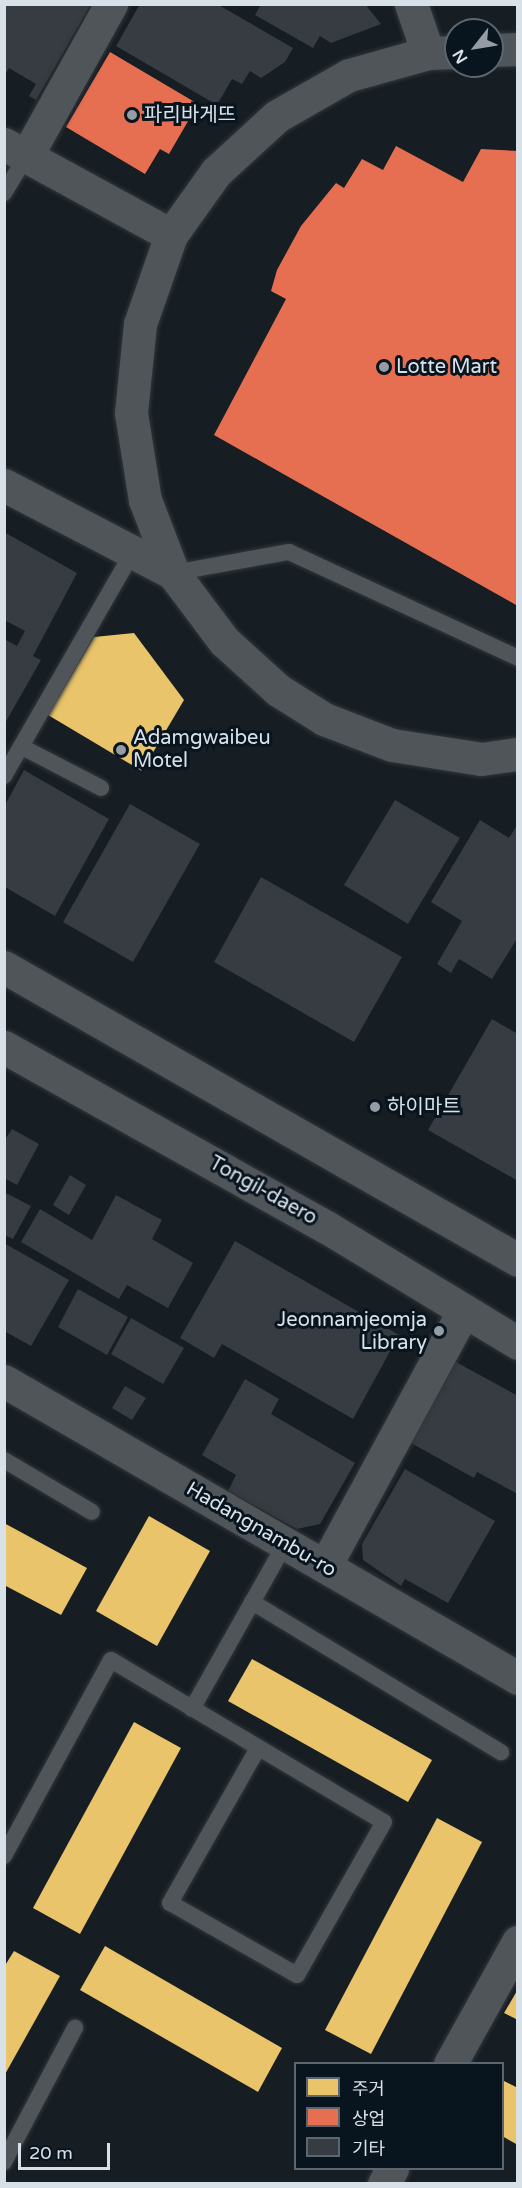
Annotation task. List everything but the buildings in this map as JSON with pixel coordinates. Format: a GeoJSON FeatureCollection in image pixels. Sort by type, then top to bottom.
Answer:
{"type":"FeatureCollection","features":[{"type":"Feature","properties":{"kind":"street"},"geometry":{"type":"LineString","coordinates":[[111,4],[16,150],[171,235]]}},
{"type":"Feature","properties":{"kind":"street"},"geometry":{"type":"LineString","coordinates":[[411,4],[442,52],[349,75],[277,116],[216,172],[171,235],[140,324],[132,413],[145,501],[173,573],[224,641],[278,690],[324,719],[392,746],[481,759],[518,754]]}},
{"type":"Feature","properties":{"kind":"street"},"geometry":{"type":"LineString","coordinates":[[4,485],[173,573]]}},
{"type":"Feature","properties":{"kind":"street"},"geometry":{"type":"LineString","coordinates":[[4,968],[518,1260]]}},
{"type":"Feature","properties":{"kind":"street","name":"Tongil-daero"},"geometry":{"type":"LineString","coordinates":[[4,1047],[328,1228],[518,1343]]}},
{"type":"Feature","properties":{"kind":"street"},"geometry":{"type":"LineString","coordinates":[[325,1566],[464,1310]]}},
{"type":"Feature","properties":{"kind":"street","name":"Hadangnambu-ro"},"geometry":{"type":"LineString","coordinates":[[4,1381],[518,1678]]}},
{"type":"Feature","properties":{"kind":"street"},"geometry":{"type":"LineString","coordinates":[[451,2062],[518,1942]]}},
{"type":"Feature","properties":{"kind":"street"},"geometry":{"type":"LineString","coordinates":[[384,2184],[391,2170]]}},
{"type":"Feature","properties":{"kind":"lane"},"geometry":{"type":"LineString","coordinates":[[4,194],[16,150]]}},
{"type":"Feature","properties":{"kind":"lane"},"geometry":{"type":"LineString","coordinates":[[173,573],[289,552],[518,658]]}},
{"type":"Feature","properties":{"kind":"lane"},"geometry":{"type":"LineString","coordinates":[[4,776],[132,553]]}},
{"type":"Feature","properties":{"kind":"lane"},"geometry":{"type":"LineString","coordinates":[[22,747],[101,788]]}},
{"type":"Feature","properties":{"kind":"lane"},"geometry":{"type":"LineString","coordinates":[[4,1460],[92,1512]]}},
{"type":"Feature","properties":{"kind":"lane"},"geometry":{"type":"LineString","coordinates":[[192,1708],[285,1544]]}},
{"type":"Feature","properties":{"kind":"lane"},"geometry":{"type":"LineString","coordinates":[[252,1602],[501,1752]]}},
{"type":"Feature","properties":{"kind":"lane"},"geometry":{"type":"LineString","coordinates":[[4,1856],[111,1660],[384,1822],[297,1975],[170,1903],[258,1748]]}},
{"type":"Feature","properties":{"kind":"lane"},"geometry":{"type":"LineString","coordinates":[[4,2162],[75,2028]]}},
{"type":"Feature","properties":{"kind":"place","name":"파리바게뜨"},"geometry":{"type":"Point","coordinates":[132,115]}},
{"type":"Feature","properties":{"kind":"place","name":"Lotte Mart"},"geometry":{"type":"Point","coordinates":[384,367]}},
{"type":"Feature","properties":{"kind":"place","name":"Adamgwaibeu Motel"},"geometry":{"type":"Point","coordinates":[121,750]}},
{"type":"Feature","properties":{"kind":"place","name":"하이마트"},"geometry":{"type":"Point","coordinates":[375,1107]}},
{"type":"Feature","properties":{"kind":"place","name":"Jeonnamjeomja Library"},"geometry":{"type":"Point","coordinates":[439,1331]}}]}
